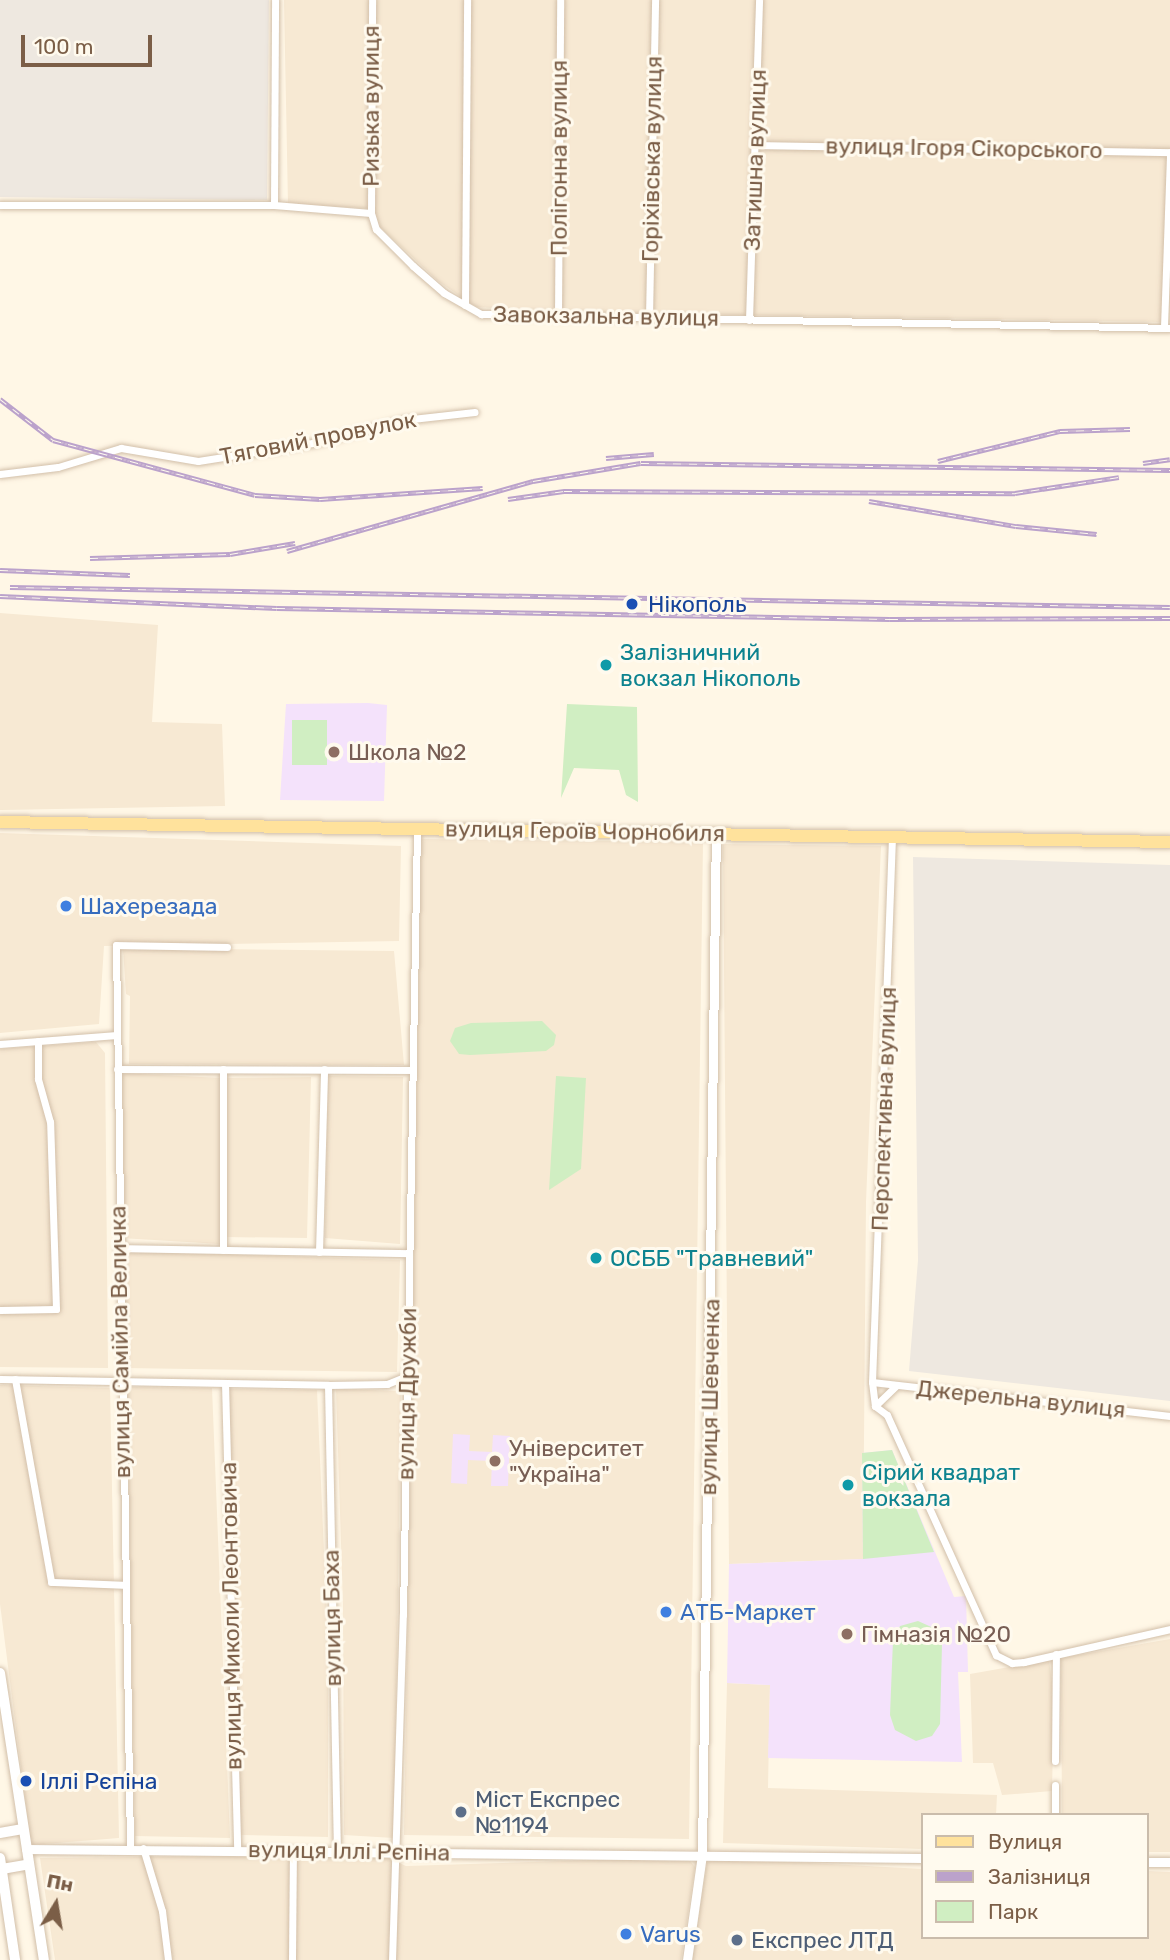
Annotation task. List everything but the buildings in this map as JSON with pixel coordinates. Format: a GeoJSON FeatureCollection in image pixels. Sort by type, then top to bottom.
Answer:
{"type":"FeatureCollection","features":[{"type":"Feature","properties":{"kind":"main road","name":"вулиця Героїв Чорнобиля"},"geometry":{"type":"LineString","coordinates":[[0,822],[1170,842]]}},
{"type":"Feature","properties":{"kind":"main road"},"geometry":{"type":"LineString","coordinates":[[0,1673],[44,1960]]}},
{"type":"Feature","properties":{"kind":"main road"},"geometry":{"type":"LineString","coordinates":[[0,1833],[23,1829]]}},
{"type":"Feature","properties":{"kind":"main road"},"geometry":{"type":"LineString","coordinates":[[15,1960],[1,1863],[29,1864]]}},
{"type":"Feature","properties":{"kind":"street"},"geometry":{"type":"LineString","coordinates":[[274,205],[275,0]]}},
{"type":"Feature","properties":{"kind":"street","name":"Ризька вулиця"},"geometry":{"type":"LineString","coordinates":[[371,213],[372,0]]}},
{"type":"Feature","properties":{"kind":"street"},"geometry":{"type":"LineString","coordinates":[[465,305],[467,0]]}},
{"type":"Feature","properties":{"kind":"street","name":"Полігонна вулиця"},"geometry":{"type":"LineString","coordinates":[[558,317],[560,0]]}},
{"type":"Feature","properties":{"kind":"street","name":"Горіхівська вулиця"},"geometry":{"type":"LineString","coordinates":[[649,318],[655,0]]}},
{"type":"Feature","properties":{"kind":"street","name":"Затишна вулиця"},"geometry":{"type":"LineString","coordinates":[[749,320],[758,145],[759,0]]}},
{"type":"Feature","properties":{"kind":"street","name":"вулиця Ігоря Сікорського"},"geometry":{"type":"LineString","coordinates":[[758,145],[1170,152]]}},
{"type":"Feature","properties":{"kind":"street"},"geometry":{"type":"LineString","coordinates":[[1167,328],[1170,152]]}},
{"type":"Feature","properties":{"kind":"street"},"geometry":{"type":"LineString","coordinates":[[0,205],[274,205],[371,213]]}},
{"type":"Feature","properties":{"kind":"street","name":"Завокзальна вулиця"},"geometry":{"type":"LineString","coordinates":[[371,213],[376,229],[413,266],[481,314],[1167,328]]}},
{"type":"Feature","properties":{"kind":"street","name":"Тяговий провулок"},"geometry":{"type":"LineString","coordinates":[[0,474],[58,467],[121,448],[198,461],[313,443],[403,420],[475,412]]}},
{"type":"Feature","properties":{"kind":"street","name":"вулиця Дружби"},"geometry":{"type":"LineString","coordinates":[[391,1960],[407,1376],[417,829]]}},
{"type":"Feature","properties":{"kind":"street","name":"вулиця Шевченка"},"geometry":{"type":"LineString","coordinates":[[687,1960],[702,1855],[716,833]]}},
{"type":"Feature","properties":{"kind":"street","name":"Перспективна вулиця"},"geometry":{"type":"LineString","coordinates":[[875,1406],[872,1382],[892,836]]}},
{"type":"Feature","properties":{"kind":"street","name":"вулиця Самійла Величка"},"geometry":{"type":"LineString","coordinates":[[130,1848],[118,1248],[116,946],[226,947]]}},
{"type":"Feature","properties":{"kind":"street"},"geometry":{"type":"LineString","coordinates":[[0,1044],[117,1035]]}},
{"type":"Feature","properties":{"kind":"street"},"geometry":{"type":"LineString","coordinates":[[0,1310],[56,1309],[50,1122],[38,1079],[38,1041]]}},
{"type":"Feature","properties":{"kind":"street"},"geometry":{"type":"LineString","coordinates":[[117,1069],[412,1070]]}},
{"type":"Feature","properties":{"kind":"street"},"geometry":{"type":"LineString","coordinates":[[223,1069],[223,1250]]}},
{"type":"Feature","properties":{"kind":"street"},"geometry":{"type":"LineString","coordinates":[[319,1252],[324,1069]]}},
{"type":"Feature","properties":{"kind":"street"},"geometry":{"type":"LineString","coordinates":[[118,1248],[409,1253]]}},
{"type":"Feature","properties":{"kind":"street"},"geometry":{"type":"LineString","coordinates":[[0,1379],[328,1385],[387,1384],[407,1376]]}},
{"type":"Feature","properties":{"kind":"street"},"geometry":{"type":"LineString","coordinates":[[15,1379],[51,1582],[125,1585]]}},
{"type":"Feature","properties":{"kind":"street","name":"Джерельна вулиця"},"geometry":{"type":"LineString","coordinates":[[872,1382],[1170,1416]]}},
{"type":"Feature","properties":{"kind":"street","name":"вулиця Миколи Леонтовича"},"geometry":{"type":"LineString","coordinates":[[225,1383],[237,1850]]}},
{"type":"Feature","properties":{"kind":"street","name":"вулиця Баха"},"geometry":{"type":"LineString","coordinates":[[328,1385],[337,1851]]}},
{"type":"Feature","properties":{"kind":"street"},"geometry":{"type":"LineString","coordinates":[[897,1385],[875,1406],[887,1415],[992,1651],[1012,1663],[1170,1629]]}},
{"type":"Feature","properties":{"kind":"street"},"geometry":{"type":"LineString","coordinates":[[1055,1761],[1056,1654]]}},
{"type":"Feature","properties":{"kind":"street"},"geometry":{"type":"LineString","coordinates":[[1055,1785],[1055,1813]]}},
{"type":"Feature","properties":{"kind":"street"},"geometry":{"type":"LineString","coordinates":[[143,1848],[162,1911],[169,1960]]}},
{"type":"Feature","properties":{"kind":"street","name":"вулиця Іллі Рєпіна"},"geometry":{"type":"LineString","coordinates":[[26,1849],[143,1848],[922,1858]]}},
{"type":"Feature","properties":{"kind":"street"},"geometry":{"type":"LineString","coordinates":[[292,1960],[293,1850]]}},
{"type":"Feature","properties":{"kind":"street"},"geometry":{"type":"LineString","coordinates":[[1149,1862],[1170,1862]]}},
{"type":"Feature","properties":{"kind":"shaded area"},"geometry":{"type":"Polygon","coordinates":[[[0,0],[269,0],[267,200],[0,197],[0,0]]]}},
{"type":"Feature","properties":{"kind":"shaded area"},"geometry":{"type":"Polygon","coordinates":[[[284,0],[1170,0],[1170,322],[563,312],[476,307],[438,281],[378,225],[368,208],[288,205],[284,0]]]}},
{"type":"Feature","properties":{"kind":"shaded area"},"geometry":{"type":"Polygon","coordinates":[[[0,613],[158,625],[152,722],[222,724],[225,806],[0,810],[0,613]]]}},
{"type":"Feature","properties":{"kind":"shaded area","name":"Школа №2"},"geometry":{"type":"Polygon","coordinates":[[[286,704],[387,705],[384,801],[280,800],[286,704]]]}},
{"type":"Feature","properties":{"kind":"shaded area"},"geometry":{"type":"Polygon","coordinates":[[[0,833],[401,846],[399,941],[104,946],[99,1024],[0,1033],[0,833]]]}},
{"type":"Feature","properties":{"kind":"shaded area"},"geometry":{"type":"Polygon","coordinates":[[[421,839],[703,842],[689,1839],[404,1835],[421,839]]]}},
{"type":"Feature","properties":{"kind":"shaded area"},"geometry":{"type":"Polygon","coordinates":[[[723,844],[881,846],[866,1202],[863,1559],[729,1564],[723,844]]]}},
{"type":"Feature","properties":{"kind":"shaded area"},"geometry":{"type":"Polygon","coordinates":[[[913,857],[1170,865],[1170,1401],[909,1371],[918,1260],[913,857]]]}},
{"type":"Feature","properties":{"kind":"shaded area"},"geometry":{"type":"Polygon","coordinates":[[[123,948],[394,951],[404,1065],[129,1064],[130,996],[126,994],[123,948]]]}},
{"type":"Feature","properties":{"kind":"shaded area"},"geometry":{"type":"Polygon","coordinates":[[[96,1042],[105,1053],[108,1368],[0,1367],[0,1049],[96,1042]]]}},
{"type":"Feature","properties":{"kind":"shaded area"},"geometry":{"type":"Polygon","coordinates":[[[120,1073],[221,1078],[220,1244],[121,1238],[120,1073]]]}},
{"type":"Feature","properties":{"kind":"shaded area"},"geometry":{"type":"Polygon","coordinates":[[[328,1076],[403,1077],[400,1244],[325,1238],[328,1076]]]}},
{"type":"Feature","properties":{"kind":"shaded area"},"geometry":{"type":"Polygon","coordinates":[[[311,1077],[307,1238],[225,1237],[227,1078],[311,1077]]]}},
{"type":"Feature","properties":{"kind":"shaded area"},"geometry":{"type":"Polygon","coordinates":[[[120,1251],[400,1260],[397,1372],[126,1368],[120,1251]]]}},
{"type":"Feature","properties":{"kind":"shaded area"},"geometry":{"type":"Polygon","coordinates":[[[0,1385],[110,1388],[119,1838],[31,1845],[0,1604],[0,1385]]]}},
{"type":"Feature","properties":{"kind":"shaded area"},"geometry":{"type":"Polygon","coordinates":[[[127,1387],[212,1388],[230,1838],[135,1836],[127,1387]]]}},
{"type":"Feature","properties":{"kind":"shaded area"},"geometry":{"type":"Polygon","coordinates":[[[229,1389],[317,1390],[328,1646],[328,1837],[240,1835],[229,1389]]]}},
{"type":"Feature","properties":{"kind":"shaded area"},"geometry":{"type":"Polygon","coordinates":[[[336,1389],[401,1391],[394,1838],[344,1835],[343,1604],[336,1389]]]}},
{"type":"Feature","properties":{"kind":"shaded area","name":"Університет \"Україна\""},"geometry":{"type":"Polygon","coordinates":[[[453,1434],[470,1435],[469,1451],[492,1452],[493,1435],[510,1436],[508,1486],[491,1486],[492,1461],[468,1460],[467,1484],[451,1483],[453,1434]]]}},
{"type":"Feature","properties":{"kind":"shaded area","name":"Гімназія №20"},"geometry":{"type":"Polygon","coordinates":[[[892,1450],[954,1597],[966,1596],[968,1672],[958,1672],[962,1762],[768,1758],[770,1685],[727,1683],[729,1564],[863,1559],[862,1453],[892,1450]]]}},
{"type":"Feature","properties":{"kind":"shaded area"},"geometry":{"type":"Polygon","coordinates":[[[1170,1639],[1170,1852],[1149,1852],[1149,1813],[1062,1813],[1061,1658],[1170,1639]]]}},
{"type":"Feature","properties":{"kind":"shaded area"},"geometry":{"type":"Polygon","coordinates":[[[1049,1660],[1054,1698],[1052,1791],[1002,1795],[993,1763],[973,1763],[970,1674],[1049,1660]]]}},
{"type":"Feature","properties":{"kind":"shaded area"},"geometry":{"type":"Polygon","coordinates":[[[727,1683],[770,1685],[768,1788],[997,1795],[996,1813],[922,1813],[922,1849],[723,1843],[727,1683]]]}},
{"type":"Feature","properties":{"kind":"shaded area"},"geometry":{"type":"Polygon","coordinates":[[[381,1855],[406,1866],[687,1857],[695,1867],[681,1960],[55,1960],[40,1858],[381,1855]]]}},
{"type":"Feature","properties":{"kind":"shaded area"},"geometry":{"type":"Polygon","coordinates":[[[713,1858],[922,1869],[922,1939],[1149,1939],[1149,1871],[1170,1872],[1170,1960],[692,1960],[707,1863],[713,1858]]]}},
{"type":"Feature","properties":{"kind":"green space"},"geometry":{"type":"Polygon","coordinates":[[[567,704],[637,707],[638,802],[626,795],[619,770],[574,768],[561,798],[567,704]]]}},
{"type":"Feature","properties":{"kind":"green space"},"geometry":{"type":"Polygon","coordinates":[[[292,720],[327,720],[327,765],[292,765],[292,720]]]}},
{"type":"Feature","properties":{"kind":"green space"},"geometry":{"type":"Polygon","coordinates":[[[542,1021],[556,1035],[554,1045],[546,1051],[459,1054],[450,1041],[455,1028],[471,1023],[542,1021]]]}},
{"type":"Feature","properties":{"kind":"green space"},"geometry":{"type":"Polygon","coordinates":[[[556,1076],[586,1078],[581,1169],[549,1190],[556,1076]]]}},
{"type":"Feature","properties":{"kind":"green space"},"geometry":{"type":"Polygon","coordinates":[[[892,1450],[934,1552],[863,1559],[862,1453],[892,1450]]]}},
{"type":"Feature","properties":{"kind":"green space"},"geometry":{"type":"Polygon","coordinates":[[[918,1621],[938,1630],[942,1644],[940,1724],[932,1736],[916,1741],[895,1730],[890,1715],[893,1640],[900,1626],[918,1621]]]}},
{"type":"Feature","properties":{"kind":"railway"},"geometry":{"type":"LineString","coordinates":[[0,399],[53,440],[255,495],[320,499],[483,488]]}},
{"type":"Feature","properties":{"kind":"railway"},"geometry":{"type":"LineString","coordinates":[[938,461],[1060,431],[1130,429]]}},
{"type":"Feature","properties":{"kind":"railway"},"geometry":{"type":"LineString","coordinates":[[606,458],[654,454]]}},
{"type":"Feature","properties":{"kind":"railway"},"geometry":{"type":"LineString","coordinates":[[1143,463],[1170,459]]}},
{"type":"Feature","properties":{"kind":"railway"},"geometry":{"type":"LineString","coordinates":[[287,551],[533,481],[641,463],[1170,470]]}},
{"type":"Feature","properties":{"kind":"railway"},"geometry":{"type":"LineString","coordinates":[[508,499],[564,491],[1015,493],[1119,477]]}},
{"type":"Feature","properties":{"kind":"railway"},"geometry":{"type":"LineString","coordinates":[[869,501],[1016,526],[1097,534]]}},
{"type":"Feature","properties":{"kind":"railway"},"geometry":{"type":"LineString","coordinates":[[90,558],[230,554],[295,543]]}},
{"type":"Feature","properties":{"kind":"railway"},"geometry":{"type":"LineString","coordinates":[[0,570],[130,575]]}},
{"type":"Feature","properties":{"kind":"railway"},"geometry":{"type":"LineString","coordinates":[[10,587],[1170,607]]}},
{"type":"Feature","properties":{"kind":"railway"},"geometry":{"type":"LineString","coordinates":[[0,596],[277,608],[890,619],[1170,618]]}},
{"type":"Feature","properties":{"kind":"place","name":"Нікополь"},"geometry":{"type":"Point","coordinates":[632,604]}},
{"type":"Feature","properties":{"kind":"place","name":"Залізничний вокзал Нікополь"},"geometry":{"type":"Point","coordinates":[606,665]}},
{"type":"Feature","properties":{"kind":"place","name":"Школа №2"},"geometry":{"type":"Point","coordinates":[334,752]}},
{"type":"Feature","properties":{"kind":"place","name":"Шахерезада"},"geometry":{"type":"Point","coordinates":[66,906]}},
{"type":"Feature","properties":{"kind":"place","name":"ОСББ \"Травневий\""},"geometry":{"type":"Point","coordinates":[596,1258]}},
{"type":"Feature","properties":{"kind":"place","name":"Університет \"Україна\""},"geometry":{"type":"Point","coordinates":[495,1461]}},
{"type":"Feature","properties":{"kind":"place","name":"Сірий квадрат вокзала"},"geometry":{"type":"Point","coordinates":[848,1485]}},
{"type":"Feature","properties":{"kind":"place","name":"АТБ-Маркет"},"geometry":{"type":"Point","coordinates":[666,1612]}},
{"type":"Feature","properties":{"kind":"place","name":"Гімназія №20"},"geometry":{"type":"Point","coordinates":[847,1634]}},
{"type":"Feature","properties":{"kind":"place","name":"Іллі Рєпіна"},"geometry":{"type":"Point","coordinates":[26,1781]}},
{"type":"Feature","properties":{"kind":"place","name":"Міст Експрес №1194"},"geometry":{"type":"Point","coordinates":[461,1812]}},
{"type":"Feature","properties":{"kind":"place","name":"Varus"},"geometry":{"type":"Point","coordinates":[626,1934]}},
{"type":"Feature","properties":{"kind":"place","name":"Експрес ЛТД"},"geometry":{"type":"Point","coordinates":[737,1940]}}]}
